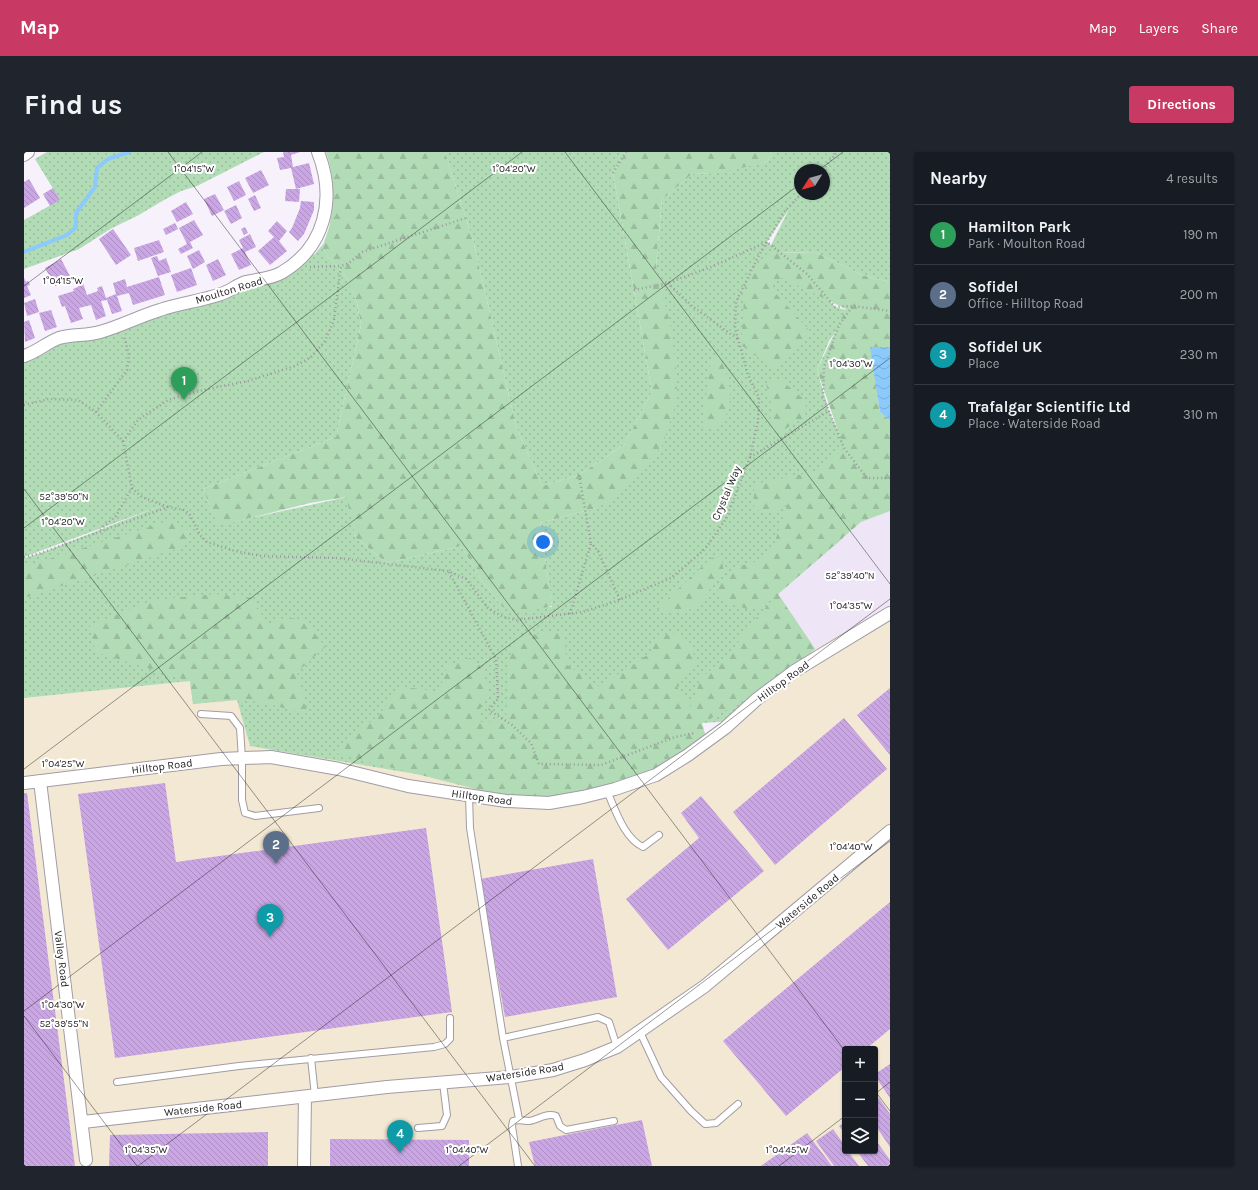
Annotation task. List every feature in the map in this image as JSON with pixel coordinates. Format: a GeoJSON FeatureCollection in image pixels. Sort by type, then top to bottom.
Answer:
{"type":"FeatureCollection","features":[{"type":"Feature","properties":{"kind":"street"},"geometry":{"type":"LineString","coordinates":[[24,155],[28,152]]}},
{"type":"Feature","properties":{"kind":"street","name":"Moulton Road"},"geometry":{"type":"LineString","coordinates":[[24,356],[38,351],[58,339],[89,335],[122,325],[160,310],[220,295],[244,283],[270,277],[285,270],[300,258],[313,242],[326,212],[327,182],[318,152]]}},
{"type":"Feature","properties":{"kind":"street","name":"Hilltop Road"},"geometry":{"type":"LineString","coordinates":[[24,782],[213,760],[271,757],[339,769],[408,786],[506,801],[549,803],[608,791],[656,774],[688,755],[725,728],[757,699],[792,672],[890,613]]}},
{"type":"Feature","properties":{"kind":"street","name":"Valley Road"},"geometry":{"type":"LineString","coordinates":[[40,781],[83,1122],[86,1160]]}},
{"type":"Feature","properties":{"kind":"street","name":"Waterside Road"},"geometry":{"type":"LineString","coordinates":[[83,1122],[443,1082],[511,1077],[553,1070],[585,1060],[617,1047],[717,976],[890,831]]}},
{"type":"Feature","properties":{"kind":"street"},"geometry":{"type":"LineString","coordinates":[[304,1166],[310,1096]]}},
{"type":"Feature","properties":{"kind":"lane"},"geometry":{"type":"LineString","coordinates":[[201,714],[231,716],[240,728],[242,800],[245,813],[255,816],[319,808]]}},
{"type":"Feature","properties":{"kind":"lane"},"geometry":{"type":"LineString","coordinates":[[608,791],[618,817],[636,843],[643,847],[659,835]]}},
{"type":"Feature","properties":{"kind":"lane"},"geometry":{"type":"LineString","coordinates":[[468,795],[470,828],[503,1038],[519,1119]]}},
{"type":"Feature","properties":{"kind":"lane"},"geometry":{"type":"LineString","coordinates":[[503,1038],[598,1017],[608,1022],[617,1047]]}},
{"type":"Feature","properties":{"kind":"lane"},"geometry":{"type":"LineString","coordinates":[[117,1082],[311,1058],[434,1047],[445,1044],[450,1039],[450,1018]]}},
{"type":"Feature","properties":{"kind":"lane"},"geometry":{"type":"LineString","coordinates":[[640,1032],[661,1077],[691,1112],[705,1124],[716,1123],[738,1104]]}},
{"type":"Feature","properties":{"kind":"lane"},"geometry":{"type":"LineString","coordinates":[[310,1096],[311,1058]]}},
{"type":"Feature","properties":{"kind":"lane"},"geometry":{"type":"LineString","coordinates":[[418,1128],[442,1126],[447,1115],[443,1082]]}},
{"type":"Feature","properties":{"kind":"lane"},"geometry":{"type":"LineString","coordinates":[[518,1166],[512,1126],[513,1121],[519,1119],[528,1121],[552,1114],[556,1116],[560,1126],[566,1130],[614,1122]]}},
{"type":"Feature","properties":{"kind":"path"},"geometry":{"type":"LineString","coordinates":[[613,173],[626,152]]}},
{"type":"Feature","properties":{"kind":"path"},"geometry":{"type":"LineString","coordinates":[[828,164],[837,152]]}},
{"type":"Feature","properties":{"kind":"path","name":"Crystal Way"},"geometry":{"type":"LineString","coordinates":[[132,488],[142,497],[168,507],[185,510],[190,515],[200,535],[207,542],[234,551],[261,556],[337,558],[448,571],[466,579],[488,608],[502,617],[517,620],[582,612],[620,600],[671,578],[705,549],[726,519],[750,458],[758,422],[759,398],[748,376],[735,328],[736,302],[749,274],[784,212],[795,200]]}},
{"type":"Feature","properties":{"kind":"path"},"geometry":{"type":"LineString","coordinates":[[300,258],[309,267],[341,266],[349,263],[362,252],[466,218]]}},
{"type":"Feature","properties":{"kind":"path"},"geometry":{"type":"LineString","coordinates":[[634,290],[668,283],[711,268],[767,242],[807,274],[822,295],[835,307],[853,306],[890,311]]}},
{"type":"Feature","properties":{"kind":"path"},"geometry":{"type":"LineString","coordinates":[[123,441],[138,420],[168,400],[207,389],[248,381],[295,366],[311,357],[325,341],[334,320],[341,266]]}},
{"type":"Feature","properties":{"kind":"path"},"geometry":{"type":"LineString","coordinates":[[668,283],[692,306],[739,341]]}},
{"type":"Feature","properties":{"kind":"path"},"geometry":{"type":"LineString","coordinates":[[853,306],[839,325],[824,367],[823,397],[844,448],[867,478],[890,478]]}},
{"type":"Feature","properties":{"kind":"path"},"geometry":{"type":"LineString","coordinates":[[96,412],[127,370],[129,355],[122,325]]}},
{"type":"Feature","properties":{"kind":"path"},"geometry":{"type":"LineString","coordinates":[[24,405],[49,398],[72,399],[83,402],[96,412],[123,441],[132,488],[116,516],[95,533]]}},
{"type":"Feature","properties":{"kind":"path"},"geometry":{"type":"LineString","coordinates":[[750,458],[829,411]]}},
{"type":"Feature","properties":{"kind":"path"},"geometry":{"type":"LineString","coordinates":[[570,614],[591,543],[579,475]]}},
{"type":"Feature","properties":{"kind":"path"},"geometry":{"type":"LineString","coordinates":[[24,557],[41,554],[168,507]]}},
{"type":"Feature","properties":{"kind":"path"},"geometry":{"type":"LineString","coordinates":[[591,543],[598,550],[620,600]]}},
{"type":"Feature","properties":{"kind":"path"},"geometry":{"type":"LineString","coordinates":[[448,571],[496,659],[498,699],[490,710],[512,725],[531,743],[539,764],[601,765],[675,737],[698,733]]}},
{"type":"Feature","properties":{"kind":"shaded area"},"geometry":{"type":"Polygon","coordinates":[[[890,511],[890,1166],[24,1166],[24,698],[190,681],[193,704],[237,699],[250,746],[463,782],[642,779],[765,693],[890,511]]]}},
{"type":"Feature","properties":{"kind":"shaded area"},"geometry":{"type":"Polygon","coordinates":[[[890,511],[890,606],[815,649],[778,594],[861,522],[890,511]]]}},
{"type":"Feature","properties":{"kind":"green space"},"geometry":{"type":"Polygon","coordinates":[[[47,152],[264,152],[197,186],[181,191],[137,216],[112,228],[79,249],[24,269],[24,220],[60,200],[35,159],[47,152]]]}},
{"type":"Feature","properties":{"kind":"green space"},"geometry":{"type":"Polygon","coordinates":[[[326,152],[445,152],[474,244],[516,426],[542,486],[579,475],[624,445],[652,392],[613,173],[626,152],[772,152],[767,162],[719,173],[692,174],[662,200],[656,266],[670,324],[676,365],[677,401],[662,446],[614,500],[596,508],[540,523],[552,606],[524,612],[503,607],[482,581],[461,546],[387,563],[356,538],[346,497],[310,503],[218,526],[203,489],[336,437],[361,325],[357,303],[347,279],[342,271],[323,250],[333,205],[331,169],[326,152]]]}},
{"type":"Feature","properties":{"kind":"green space"},"geometry":{"type":"Polygon","coordinates":[[[445,152],[626,152],[613,173],[652,392],[624,445],[579,475],[542,486],[516,426],[474,244],[445,152]]]}},
{"type":"Feature","properties":{"kind":"green space"},"geometry":{"type":"Polygon","coordinates":[[[772,152],[890,152],[890,282],[862,275],[817,253],[779,252],[807,274],[835,307],[850,311],[829,341],[817,370],[829,411],[848,453],[843,538],[778,594],[815,649],[733,721],[702,723],[463,782],[250,746],[237,700],[193,704],[190,681],[24,698],[24,558],[41,553],[163,505],[24,557],[24,363],[61,344],[99,338],[130,328],[163,314],[226,298],[247,287],[264,285],[280,279],[312,254],[314,255],[324,243],[323,250],[342,271],[347,279],[357,303],[361,325],[336,437],[203,489],[218,525],[347,497],[356,538],[387,563],[461,546],[482,581],[503,607],[552,607],[540,523],[596,508],[662,446],[656,266],[662,200],[692,174],[714,173],[767,162],[772,152]],[[789,209],[767,242],[771,245],[789,209]]]}},
{"type":"Feature","properties":{"kind":"green space"},"geometry":{"type":"Polygon","coordinates":[[[768,252],[817,253],[862,275],[890,282],[890,347],[871,347],[880,412],[890,421],[890,511],[861,522],[778,594],[815,649],[784,679],[702,723],[707,741],[624,786],[527,802],[334,753],[350,737],[379,715],[400,686],[439,692],[447,666],[470,658],[480,666],[488,687],[486,699],[480,709],[480,722],[506,721],[508,665],[516,637],[554,632],[564,634],[567,665],[600,687],[653,651],[653,640],[671,634],[683,635],[690,645],[696,663],[677,687],[691,707],[701,678],[731,653],[746,630],[776,596],[759,609],[747,609],[729,603],[716,588],[733,568],[757,561],[774,544],[788,503],[778,512],[754,510],[754,484],[818,471],[844,448],[817,370],[846,309],[782,278],[769,286],[811,332],[776,370],[741,345],[745,285],[768,252]]]}},
{"type":"Feature","properties":{"kind":"green space"},"geometry":{"type":"Polygon","coordinates":[[[718,352],[729,382],[730,400],[728,409],[716,428],[702,428],[710,365],[718,352]]]}},
{"type":"Feature","properties":{"kind":"green space"},"geometry":{"type":"Polygon","coordinates":[[[780,379],[806,401],[805,417],[780,432],[770,431],[771,404],[766,383],[780,379]]]}},
{"type":"Feature","properties":{"kind":"green space"},"geometry":{"type":"Polygon","coordinates":[[[171,520],[189,531],[183,547],[24,598],[24,567],[171,520]]]}},
{"type":"Feature","properties":{"kind":"green space"},"geometry":{"type":"Polygon","coordinates":[[[721,557],[724,572],[706,595],[695,606],[690,610],[681,613],[657,609],[711,558],[721,557]]]}},
{"type":"Feature","properties":{"kind":"green space"},"geometry":{"type":"Polygon","coordinates":[[[215,594],[252,598],[268,625],[286,617],[306,621],[325,647],[297,672],[308,714],[264,703],[237,699],[193,704],[190,681],[95,652],[90,625],[154,600],[215,594]]]}},
{"type":"Feature","properties":{"kind":"water"},"geometry":{"type":"Polygon","coordinates":[[[870,347],[890,347],[890,421],[880,412],[870,347]]]}},
{"type":"Feature","properties":{"kind":"building"},"geometry":{"type":"Polygon","coordinates":[[[283,152],[300,152],[291,155],[293,167],[309,163],[314,184],[296,189],[291,168],[280,170],[277,158],[284,157],[283,152]]]}},
{"type":"Feature","properties":{"kind":"building"},"geometry":{"type":"Polygon","coordinates":[[[261,170],[269,185],[253,193],[245,178],[261,170]]]}},
{"type":"Feature","properties":{"kind":"building"},"geometry":{"type":"Polygon","coordinates":[[[29,179],[40,198],[24,208],[24,182],[29,179]]]}},
{"type":"Feature","properties":{"kind":"building"},"geometry":{"type":"Polygon","coordinates":[[[239,181],[246,195],[234,201],[227,187],[239,181]]]}},
{"type":"Feature","properties":{"kind":"building"},"geometry":{"type":"Polygon","coordinates":[[[53,188],[60,200],[50,206],[43,194],[53,188]]]}},
{"type":"Feature","properties":{"kind":"building"},"geometry":{"type":"Polygon","coordinates":[[[286,189],[300,189],[299,202],[285,201],[286,189]]]}},
{"type":"Feature","properties":{"kind":"building"},"geometry":{"type":"Polygon","coordinates":[[[215,194],[224,210],[212,216],[204,199],[215,194]]]}},
{"type":"Feature","properties":{"kind":"building"},"geometry":{"type":"Polygon","coordinates":[[[255,195],[261,208],[254,211],[248,199],[255,195]]]}},
{"type":"Feature","properties":{"kind":"building"},"geometry":{"type":"Polygon","coordinates":[[[301,201],[314,202],[314,210],[304,234],[298,241],[289,232],[300,208],[301,201]]]}},
{"type":"Feature","properties":{"kind":"building"},"geometry":{"type":"Polygon","coordinates":[[[186,202],[193,214],[177,222],[171,211],[186,202]]]}},
{"type":"Feature","properties":{"kind":"building"},"geometry":{"type":"Polygon","coordinates":[[[236,205],[242,218],[231,224],[224,211],[236,205]]]}},
{"type":"Feature","properties":{"kind":"building"},"geometry":{"type":"Polygon","coordinates":[[[194,220],[203,235],[190,242],[193,248],[181,254],[178,249],[187,244],[179,228],[194,220]]]}},
{"type":"Feature","properties":{"kind":"building"},"geometry":{"type":"Polygon","coordinates":[[[277,221],[287,231],[279,241],[287,251],[270,265],[258,251],[274,237],[268,231],[277,221]]]}},
{"type":"Feature","properties":{"kind":"building"},"geometry":{"type":"Polygon","coordinates":[[[175,223],[178,229],[166,235],[163,229],[175,223]]]}},
{"type":"Feature","properties":{"kind":"building"},"geometry":{"type":"Polygon","coordinates":[[[245,227],[248,233],[244,235],[241,229],[245,227]]]}},
{"type":"Feature","properties":{"kind":"building"},"geometry":{"type":"Polygon","coordinates":[[[113,229],[131,255],[116,265],[99,239],[113,229]]]}},
{"type":"Feature","properties":{"kind":"building"},"geometry":{"type":"Polygon","coordinates":[[[250,234],[256,247],[245,252],[251,265],[239,270],[231,254],[243,248],[239,240],[250,234]]]}},
{"type":"Feature","properties":{"kind":"building"},"geometry":{"type":"Polygon","coordinates":[[[159,240],[164,252],[138,261],[134,248],[159,240]]]}},
{"type":"Feature","properties":{"kind":"building"},"geometry":{"type":"Polygon","coordinates":[[[199,250],[205,262],[193,269],[187,256],[199,250]]]}},
{"type":"Feature","properties":{"kind":"building"},"geometry":{"type":"Polygon","coordinates":[[[157,256],[159,261],[166,258],[171,272],[158,276],[151,258],[157,256]]]}},
{"type":"Feature","properties":{"kind":"building"},"geometry":{"type":"Polygon","coordinates":[[[61,259],[71,278],[55,286],[45,268],[61,259]]]}},
{"type":"Feature","properties":{"kind":"building"},"geometry":{"type":"Polygon","coordinates":[[[218,259],[226,275],[213,281],[206,265],[218,259]]]}},
{"type":"Feature","properties":{"kind":"building"},"geometry":{"type":"Polygon","coordinates":[[[191,268],[197,285],[177,292],[171,275],[191,268]]]}},
{"type":"Feature","properties":{"kind":"building"},"geometry":{"type":"Polygon","coordinates":[[[159,277],[165,295],[133,305],[129,293],[117,296],[122,311],[112,314],[107,300],[101,301],[106,316],[96,320],[91,305],[79,308],[83,319],[71,323],[65,306],[62,307],[58,296],[74,291],[73,289],[83,283],[87,295],[98,291],[97,288],[102,286],[106,298],[116,294],[113,283],[125,279],[127,287],[159,277]]]}},
{"type":"Feature","properties":{"kind":"building"},"geometry":{"type":"Polygon","coordinates":[[[24,278],[30,285],[27,286],[31,295],[24,298],[24,278]]]}},
{"type":"Feature","properties":{"kind":"building"},"geometry":{"type":"Polygon","coordinates":[[[35,299],[39,312],[27,316],[24,303],[35,299]]]}},
{"type":"Feature","properties":{"kind":"building"},"geometry":{"type":"Polygon","coordinates":[[[51,310],[57,327],[45,331],[39,313],[51,310]]]}},
{"type":"Feature","properties":{"kind":"building"},"geometry":{"type":"Polygon","coordinates":[[[29,320],[35,338],[25,342],[24,322],[29,320]]]}},
{"type":"Feature","properties":{"kind":"building"},"geometry":{"type":"Polygon","coordinates":[[[890,688],[890,755],[857,715],[890,688]]]}},
{"type":"Feature","properties":{"kind":"building"},"geometry":{"type":"Polygon","coordinates":[[[844,718],[887,769],[775,865],[733,812],[844,718]]]}},
{"type":"Feature","properties":{"kind":"building"},"geometry":{"type":"Polygon","coordinates":[[[165,783],[176,862],[426,828],[452,1012],[115,1058],[78,794],[165,783]]]}},
{"type":"Feature","properties":{"kind":"building"},"geometry":{"type":"Polygon","coordinates":[[[24,793],[27,793],[75,1166],[24,1166],[24,793]]]}},
{"type":"Feature","properties":{"kind":"building"},"geometry":{"type":"Polygon","coordinates":[[[701,796],[764,871],[668,950],[626,899],[699,838],[681,813],[701,796]]]}},
{"type":"Feature","properties":{"kind":"building"},"geometry":{"type":"Polygon","coordinates":[[[593,859],[617,997],[505,1017],[480,879],[593,859]]]}},
{"type":"Feature","properties":{"kind":"building"},"geometry":{"type":"Polygon","coordinates":[[[890,902],[890,1029],[870,1046],[842,1046],[842,1069],[786,1116],[723,1041],[890,902]]]}},
{"type":"Feature","properties":{"kind":"building"},"geometry":{"type":"Polygon","coordinates":[[[890,1064],[890,1098],[878,1080],[878,1072],[890,1064]]]}},
{"type":"Feature","properties":{"kind":"building"},"geometry":{"type":"Polygon","coordinates":[[[879,1098],[890,1114],[890,1147],[878,1129],[879,1098]]]}},
{"type":"Feature","properties":{"kind":"building"},"geometry":{"type":"Polygon","coordinates":[[[642,1120],[652,1166],[535,1166],[529,1142],[642,1120]]]}},
{"type":"Feature","properties":{"kind":"building"},"geometry":{"type":"Polygon","coordinates":[[[833,1129],[842,1142],[842,1154],[850,1154],[859,1166],[834,1166],[816,1141],[833,1129]]]}},
{"type":"Feature","properties":{"kind":"building"},"geometry":{"type":"Polygon","coordinates":[[[268,1132],[268,1166],[109,1166],[110,1135],[268,1132]]]}},
{"type":"Feature","properties":{"kind":"building"},"geometry":{"type":"Polygon","coordinates":[[[807,1133],[832,1166],[761,1166],[807,1133]]]}},
{"type":"Feature","properties":{"kind":"building"},"geometry":{"type":"Polygon","coordinates":[[[330,1139],[469,1140],[469,1166],[330,1166],[330,1139]]]}},
{"type":"Feature","properties":{"kind":"building"},"geometry":{"type":"Polygon","coordinates":[[[878,1143],[890,1160],[890,1163],[887,1166],[868,1166],[859,1154],[878,1154],[878,1143]]]}},
{"type":"Feature","properties":{"kind":"waterway"},"geometry":{"type":"LineString","coordinates":[[24,252],[67,235],[76,227],[76,213],[95,187],[97,168],[108,159],[129,152]]}},
{"type":"Feature","properties":{"kind":"place","name":"Hamilton Park"},"geometry":{"type":"Point","coordinates":[184,400]}},
{"type":"Feature","properties":{"kind":"place","name":"Sofidel"},"geometry":{"type":"Point","coordinates":[276,864]}},
{"type":"Feature","properties":{"kind":"place","name":"Sofidel UK"},"geometry":{"type":"Point","coordinates":[270,937]}},
{"type":"Feature","properties":{"kind":"place","name":"Trafalgar Scientific Ltd"},"geometry":{"type":"Point","coordinates":[400,1153]}}]}
